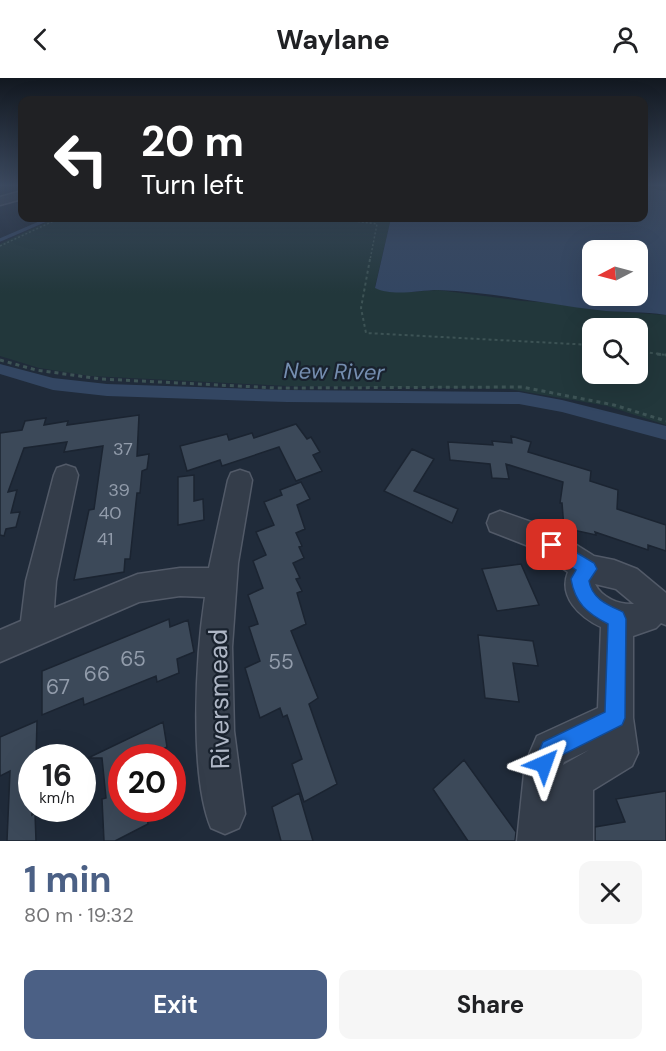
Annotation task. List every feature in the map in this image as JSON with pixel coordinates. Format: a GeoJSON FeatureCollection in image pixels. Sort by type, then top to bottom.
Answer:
{"type":"FeatureCollection","features":[{"type":"Feature","properties":{"kind":"street"},"geometry":{"type":"LineString","coordinates":[[36,631],[44,570],[66,475]]}},
{"type":"Feature","properties":{"kind":"street","name":"Riversmead"},"geometry":{"type":"LineString","coordinates":[[225,814],[215,732],[216,648],[221,583],[240,480]]}},
{"type":"Feature","properties":{"kind":"street"},"geometry":{"type":"LineString","coordinates":[[500,523],[541,538],[589,569],[620,574],[638,586],[661,608],[636,620],[617,619],[596,609],[582,593],[580,579],[589,569]]}},
{"type":"Feature","properties":{"kind":"street"},"geometry":{"type":"LineString","coordinates":[[0,646],[138,588],[180,582],[221,583]]}},
{"type":"Feature","properties":{"kind":"street"},"geometry":{"type":"LineString","coordinates":[[572,841],[574,780],[619,753],[615,718],[617,619]]}},
{"type":"Feature","properties":{"kind":"street"},"geometry":{"type":"LineString","coordinates":[[538,841],[544,764],[550,749],[615,718]]}},
{"type":"Feature","properties":{"kind":"path"},"geometry":{"type":"LineString","coordinates":[[0,246],[53,222]]}},
{"type":"Feature","properties":{"kind":"path"},"geometry":{"type":"LineString","coordinates":[[361,222],[377,224],[361,308],[366,333],[582,344]]}},
{"type":"Feature","properties":{"kind":"path"},"geometry":{"type":"LineString","coordinates":[[648,352],[666,355]]}},
{"type":"Feature","properties":{"kind":"path"},"geometry":{"type":"LineString","coordinates":[[0,360],[36,370],[78,377],[277,388],[522,387],[614,405],[666,421]]}},
{"type":"Feature","properties":{"kind":"green space"},"geometry":{"type":"Polygon","coordinates":[[[47,222],[390,222],[375,287],[409,292],[438,290],[558,303],[597,310],[666,315],[666,425],[607,406],[509,389],[286,386],[90,376],[39,368],[0,356],[0,244],[47,222]]]}},
{"type":"Feature","properties":{"kind":"water"},"geometry":{"type":"Polygon","coordinates":[[[390,222],[666,222],[666,315],[597,310],[458,291],[398,293],[375,288],[390,222]]]}},
{"type":"Feature","properties":{"kind":"building"},"geometry":{"type":"Polygon","coordinates":[[[139,415],[137,456],[149,454],[147,469],[142,471],[140,493],[137,493],[130,559],[125,559],[124,572],[74,580],[89,510],[94,509],[103,446],[64,452],[67,442],[24,448],[8,492],[17,490],[11,513],[20,512],[16,527],[6,529],[4,536],[0,535],[0,433],[22,430],[25,421],[46,418],[44,425],[68,421],[67,425],[139,415]]]}},
{"type":"Feature","properties":{"kind":"building"},"geometry":{"type":"Polygon","coordinates":[[[296,424],[307,439],[311,437],[320,452],[313,455],[322,471],[296,481],[279,447],[222,466],[220,460],[187,471],[180,446],[227,434],[229,440],[252,433],[254,438],[296,424]]]}},
{"type":"Feature","properties":{"kind":"building"},"geometry":{"type":"Polygon","coordinates":[[[511,436],[531,442],[528,452],[591,471],[590,481],[618,490],[617,509],[666,525],[666,551],[648,545],[648,550],[595,532],[596,535],[564,528],[562,503],[560,503],[563,482],[506,464],[509,479],[492,478],[490,464],[450,460],[448,442],[493,445],[492,441],[512,443],[511,436]]]}},
{"type":"Feature","properties":{"kind":"building"},"geometry":{"type":"Polygon","coordinates":[[[412,449],[434,459],[414,491],[458,509],[452,523],[384,491],[412,449]]]}},
{"type":"Feature","properties":{"kind":"building"},"geometry":{"type":"Polygon","coordinates":[[[194,475],[194,501],[203,499],[204,520],[178,525],[178,477],[194,475]]]}},
{"type":"Feature","properties":{"kind":"building"},"geometry":{"type":"Polygon","coordinates":[[[301,482],[310,499],[297,505],[305,529],[296,533],[304,558],[293,563],[300,578],[296,579],[302,591],[297,593],[306,624],[291,631],[318,698],[309,704],[337,784],[304,802],[292,764],[302,759],[287,715],[283,717],[280,708],[260,718],[245,668],[260,661],[249,627],[258,624],[248,595],[263,588],[253,561],[266,555],[256,532],[274,525],[264,502],[282,495],[280,490],[301,482]]]}},
{"type":"Feature","properties":{"kind":"building"},"geometry":{"type":"Polygon","coordinates":[[[521,564],[539,605],[497,611],[482,569],[521,564]]]}},
{"type":"Feature","properties":{"kind":"building"},"geometry":{"type":"Polygon","coordinates":[[[169,619],[170,627],[188,620],[194,652],[177,659],[179,673],[157,682],[156,676],[84,705],[83,698],[42,715],[42,671],[169,619]]]}},
{"type":"Feature","properties":{"kind":"building"},"geometry":{"type":"Polygon","coordinates":[[[478,635],[533,641],[538,666],[513,663],[519,702],[485,698],[478,635]]]}},
{"type":"Feature","properties":{"kind":"building"},"geometry":{"type":"Polygon","coordinates":[[[37,721],[36,744],[18,744],[18,822],[35,822],[36,841],[7,841],[10,771],[0,776],[0,737],[37,721]]]}},
{"type":"Feature","properties":{"kind":"building"},"geometry":{"type":"Polygon","coordinates":[[[163,722],[167,744],[117,744],[163,722]]]}},
{"type":"Feature","properties":{"kind":"building"},"geometry":{"type":"Polygon","coordinates":[[[108,748],[108,822],[148,822],[148,824],[115,841],[104,841],[102,799],[106,798],[102,758],[96,758],[96,754],[108,748]]]}},
{"type":"Feature","properties":{"kind":"building"},"geometry":{"type":"Polygon","coordinates":[[[464,760],[516,832],[515,841],[468,841],[433,789],[464,760]]]}},
{"type":"Feature","properties":{"kind":"building"},"geometry":{"type":"Polygon","coordinates":[[[666,791],[666,841],[595,841],[595,827],[625,822],[616,799],[666,791]]]}},
{"type":"Feature","properties":{"kind":"building"},"geometry":{"type":"Polygon","coordinates":[[[299,793],[313,841],[281,841],[272,807],[299,793]]]}},
{"type":"Feature","properties":{"kind":"waterway"},"geometry":{"type":"LineString","coordinates":[[0,240],[42,222]]}},
{"type":"Feature","properties":{"kind":"waterway","name":"New River"},"geometry":{"type":"LineString","coordinates":[[0,369],[53,384],[107,390],[287,396],[519,398],[562,406],[666,433]]}},
{"type":"Feature","properties":{"kind":"route"},"geometry":{"type":"LineString","coordinates":[[544,764],[550,749],[615,718],[617,619],[596,609],[582,593],[580,579],[589,569],[552,545]]}}]}
